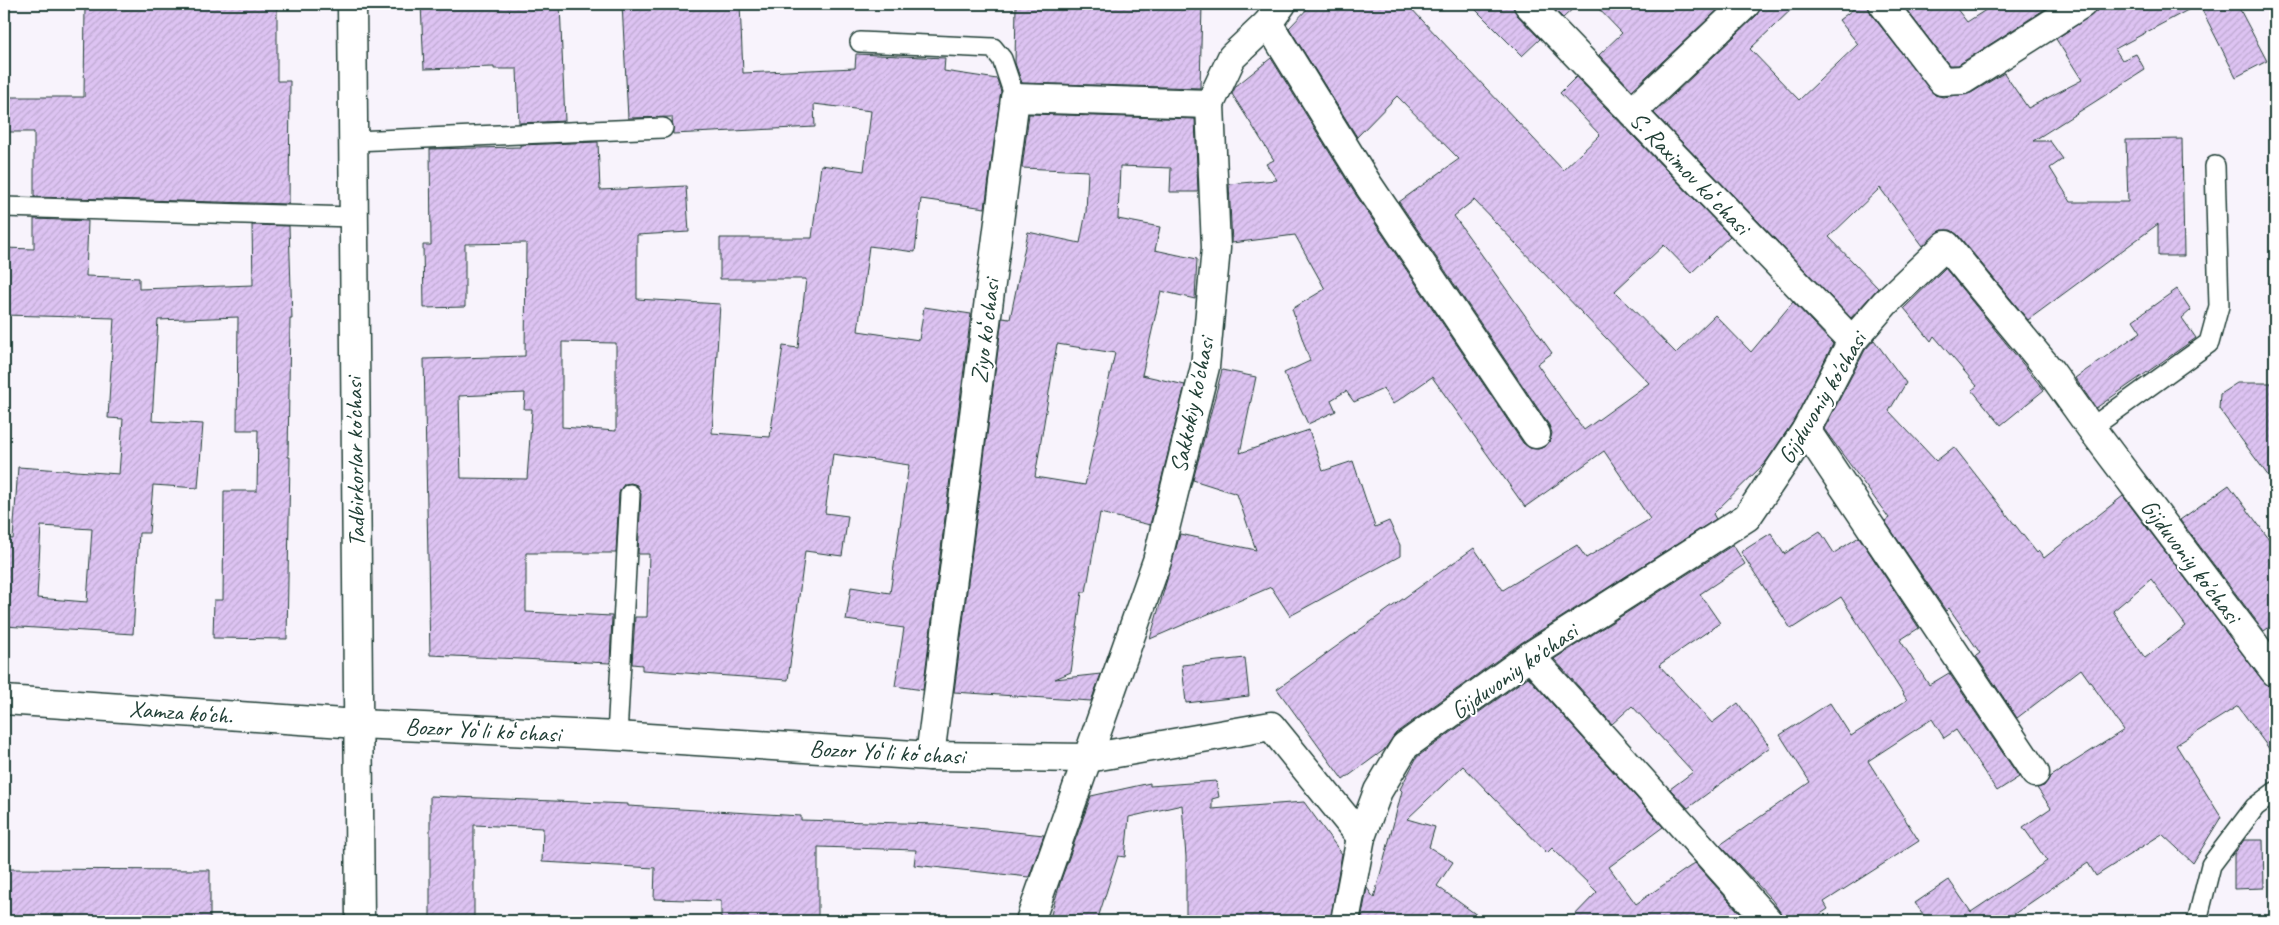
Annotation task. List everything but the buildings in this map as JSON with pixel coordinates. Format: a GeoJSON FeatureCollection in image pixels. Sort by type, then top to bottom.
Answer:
{"type":"FeatureCollection","features":[{"type":"Feature","properties":{"kind":"street","name":"Tadbirkorlar ko'chasi"},"geometry":{"type":"LineString","coordinates":[[352,4],[360,921]]}},
{"type":"Feature","properties":{"kind":"street","name":"S. Raximov koʻchasi"},"geometry":{"type":"LineString","coordinates":[[1528,4],[1852,341]]}},
{"type":"Feature","properties":{"kind":"street"},"geometry":{"type":"LineString","coordinates":[[1632,112],[1746,4]]}},
{"type":"Feature","properties":{"kind":"street"},"geometry":{"type":"LineString","coordinates":[[1883,4],[1942,81],[1963,80],[2082,4]]}},
{"type":"Feature","properties":{"kind":"street"},"geometry":{"type":"LineString","coordinates":[[1275,13],[1366,183],[1536,434]]}},
{"type":"Feature","properties":{"kind":"street","name":"Sakkokiy ko'chasi"},"geometry":{"type":"LineString","coordinates":[[1030,921],[1157,561],[1205,367],[1216,248],[1210,104],[1232,57],[1275,13]]}},
{"type":"Feature","properties":{"kind":"street"},"geometry":{"type":"LineString","coordinates":[[1015,98],[1210,104]]}},
{"type":"Feature","properties":{"kind":"street","name":"Ziyo koʻchasi"},"geometry":{"type":"LineString","coordinates":[[930,756],[1015,98]]}},
{"type":"Feature","properties":{"kind":"street","name":"Gijduvoniy ko'chasi"},"geometry":{"type":"LineString","coordinates":[[1345,921],[1361,837],[1378,791],[1405,746],[1530,656],[1747,516],[1806,430],[1852,341],[1886,303],[1946,245],[2051,372],[2275,672]]}},
{"type":"Feature","properties":{"kind":"street"},"geometry":{"type":"LineString","coordinates":[[1806,430],[2035,773]]}},
{"type":"Feature","properties":{"kind":"street"},"geometry":{"type":"LineString","coordinates":[[1530,656],[1768,921]]}},
{"type":"Feature","properties":{"kind":"street","name":"Xamza ko‘ch."},"geometry":{"type":"LineString","coordinates":[[4,700],[358,724]]}},
{"type":"Feature","properties":{"kind":"street","name":"Bozor Yoʻli koʻchasi"},"geometry":{"type":"LineString","coordinates":[[358,724],[617,736],[930,756],[1088,758],[1271,726],[1361,837]]}},
{"type":"Feature","properties":{"kind":"lane"},"geometry":{"type":"LineString","coordinates":[[860,42],[993,48],[1002,59],[1015,98]]}},
{"type":"Feature","properties":{"kind":"lane"},"geometry":{"type":"LineString","coordinates":[[354,141],[663,128]]}},
{"type":"Feature","properties":{"kind":"lane"},"geometry":{"type":"LineString","coordinates":[[2091,428],[2209,343],[2219,306],[2215,166]]}},
{"type":"Feature","properties":{"kind":"lane"},"geometry":{"type":"LineString","coordinates":[[4,207],[353,216]]}},
{"type":"Feature","properties":{"kind":"lane"},"geometry":{"type":"LineString","coordinates":[[617,736],[630,494]]}},
{"type":"Feature","properties":{"kind":"lane"},"geometry":{"type":"LineString","coordinates":[[2198,921],[2211,865],[2255,807],[2275,792]]}}]}
